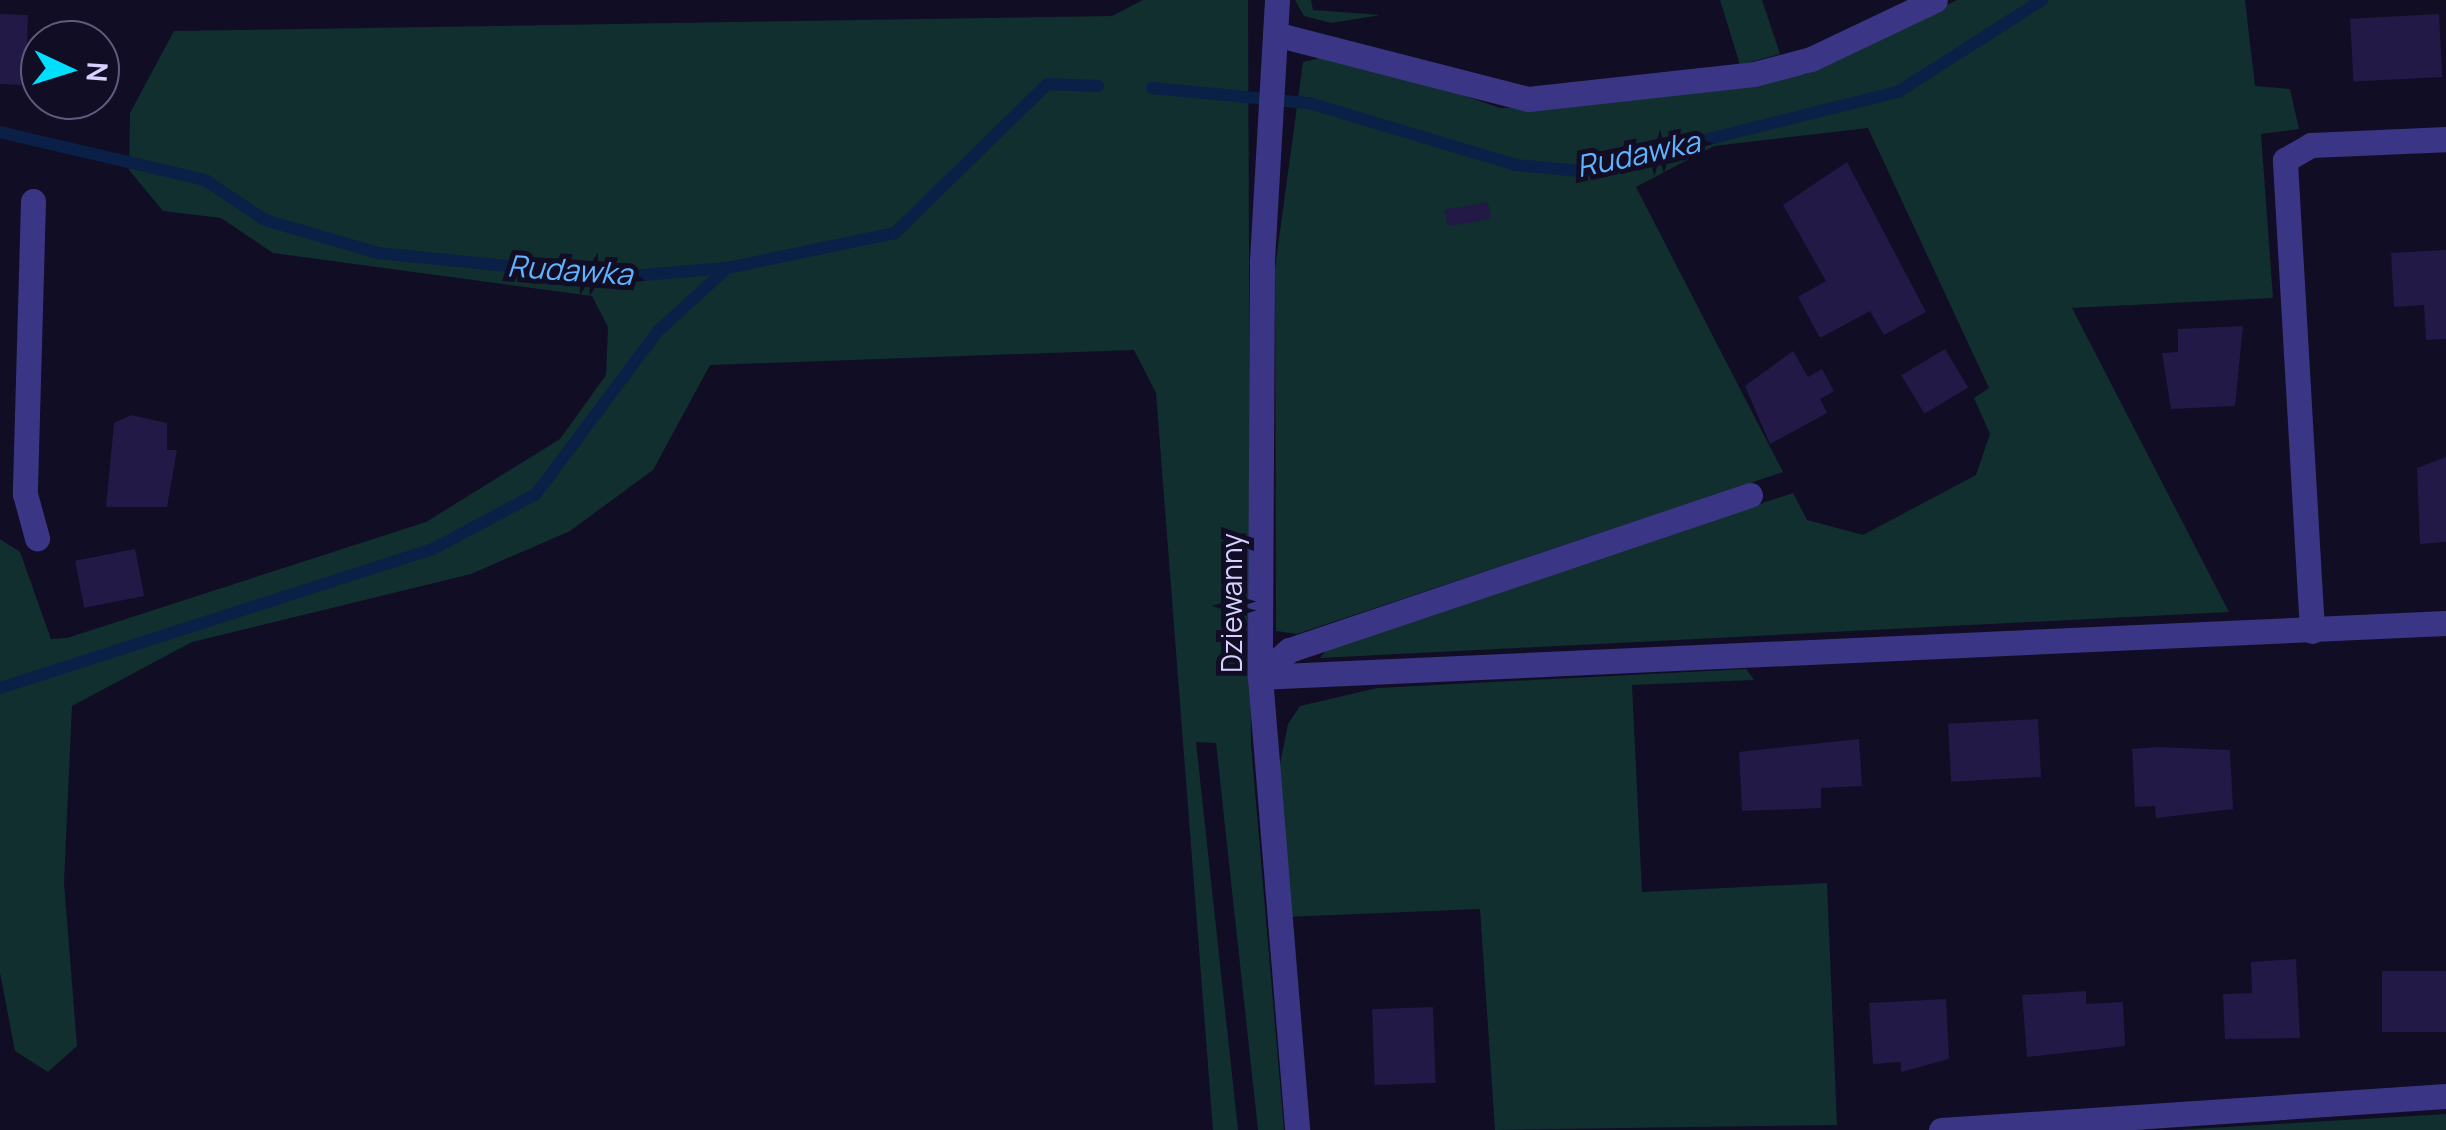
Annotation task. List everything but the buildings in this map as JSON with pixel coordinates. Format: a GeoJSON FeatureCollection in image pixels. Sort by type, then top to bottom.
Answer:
{"type":"FeatureCollection","features":[{"type":"Feature","properties":{"kind":"street","name":"Dziewanny"},"geometry":{"type":"LineString","coordinates":[[1276,0],[1267,137],[1260,677],[1297,1130]]}},
{"type":"Feature","properties":{"kind":"street"},"geometry":{"type":"LineString","coordinates":[[1275,34],[1528,99],[1754,74],[1811,59],[1935,0]]}},
{"type":"Feature","properties":{"kind":"street"},"geometry":{"type":"LineString","coordinates":[[2312,631],[2285,160],[2311,144],[2446,139]]}},
{"type":"Feature","properties":{"kind":"street"},"geometry":{"type":"LineString","coordinates":[[34,201],[12,496],[38,538]]}},
{"type":"Feature","properties":{"kind":"street"},"geometry":{"type":"LineString","coordinates":[[1260,677],[1289,650],[1750,495]]}},
{"type":"Feature","properties":{"kind":"street"},"geometry":{"type":"LineString","coordinates":[[1260,677],[2446,623]]}},
{"type":"Feature","properties":{"kind":"street"},"geometry":{"type":"LineString","coordinates":[[1942,1130],[2446,1096]]}},
{"type":"Feature","properties":{"kind":"green space"},"geometry":{"type":"Polygon","coordinates":[[[1143,0],[1248,0],[1251,744],[1284,1130],[1258,1130],[1216,743],[1196,742],[1238,1130],[1213,1130],[1156,393],[1134,350],[710,365],[653,470],[570,531],[471,574],[192,642],[72,706],[64,883],[77,1046],[48,1072],[15,1051],[0,973],[0,539],[20,552],[51,639],[67,638],[426,522],[560,439],[606,375],[608,327],[592,296],[273,253],[221,218],[163,211],[129,170],[130,113],[174,31],[1112,16],[1143,0]]]}},
{"type":"Feature","properties":{"kind":"green space"},"geometry":{"type":"Polygon","coordinates":[[[1295,0],[1311,0],[1313,10],[1381,15],[1331,23],[1304,16],[1295,0]]]}},
{"type":"Feature","properties":{"kind":"green space"},"geometry":{"type":"Polygon","coordinates":[[[1720,0],[1762,0],[1780,54],[1740,65],[1720,0]]]}},
{"type":"Feature","properties":{"kind":"green space"},"geometry":{"type":"Polygon","coordinates":[[[1957,0],[2245,0],[2255,86],[2290,89],[2299,129],[2261,134],[2273,298],[2072,308],[2229,612],[1320,658],[1332,643],[1793,493],[1807,520],[1863,535],[1976,475],[1990,434],[1974,398],[1989,388],[1868,128],[1714,146],[1636,187],[1783,472],[1297,634],[1276,631],[1275,268],[1303,62],[1342,53],[1500,108],[1564,107],[1807,74],[1957,0]]]}},
{"type":"Feature","properties":{"kind":"green space"},"geometry":{"type":"Polygon","coordinates":[[[1746,669],[1754,680],[1632,685],[1642,892],[1827,883],[1837,1125],[1495,1130],[1480,909],[1285,917],[1277,779],[1288,724],[1300,706],[1377,688],[1746,669]]]}},
{"type":"Feature","properties":{"kind":"green space"},"geometry":{"type":"Polygon","coordinates":[[[2446,1114],[2446,1130],[2176,1130],[2446,1114]]]}},
{"type":"Feature","properties":{"kind":"waterway","name":"Rudawka"},"geometry":{"type":"LineString","coordinates":[[1152,88],[1309,103],[1516,165],[1580,171],[1898,92],[2042,0]]}},
{"type":"Feature","properties":{"kind":"waterway","name":"Rudawka"},"geometry":{"type":"LineString","coordinates":[[0,132],[205,180],[265,220],[378,253],[619,277],[727,268],[895,233],[1047,84],[1098,86]]}},
{"type":"Feature","properties":{"kind":"waterway"},"geometry":{"type":"LineString","coordinates":[[0,688],[433,549],[536,494],[657,332],[726,269]]}}]}
